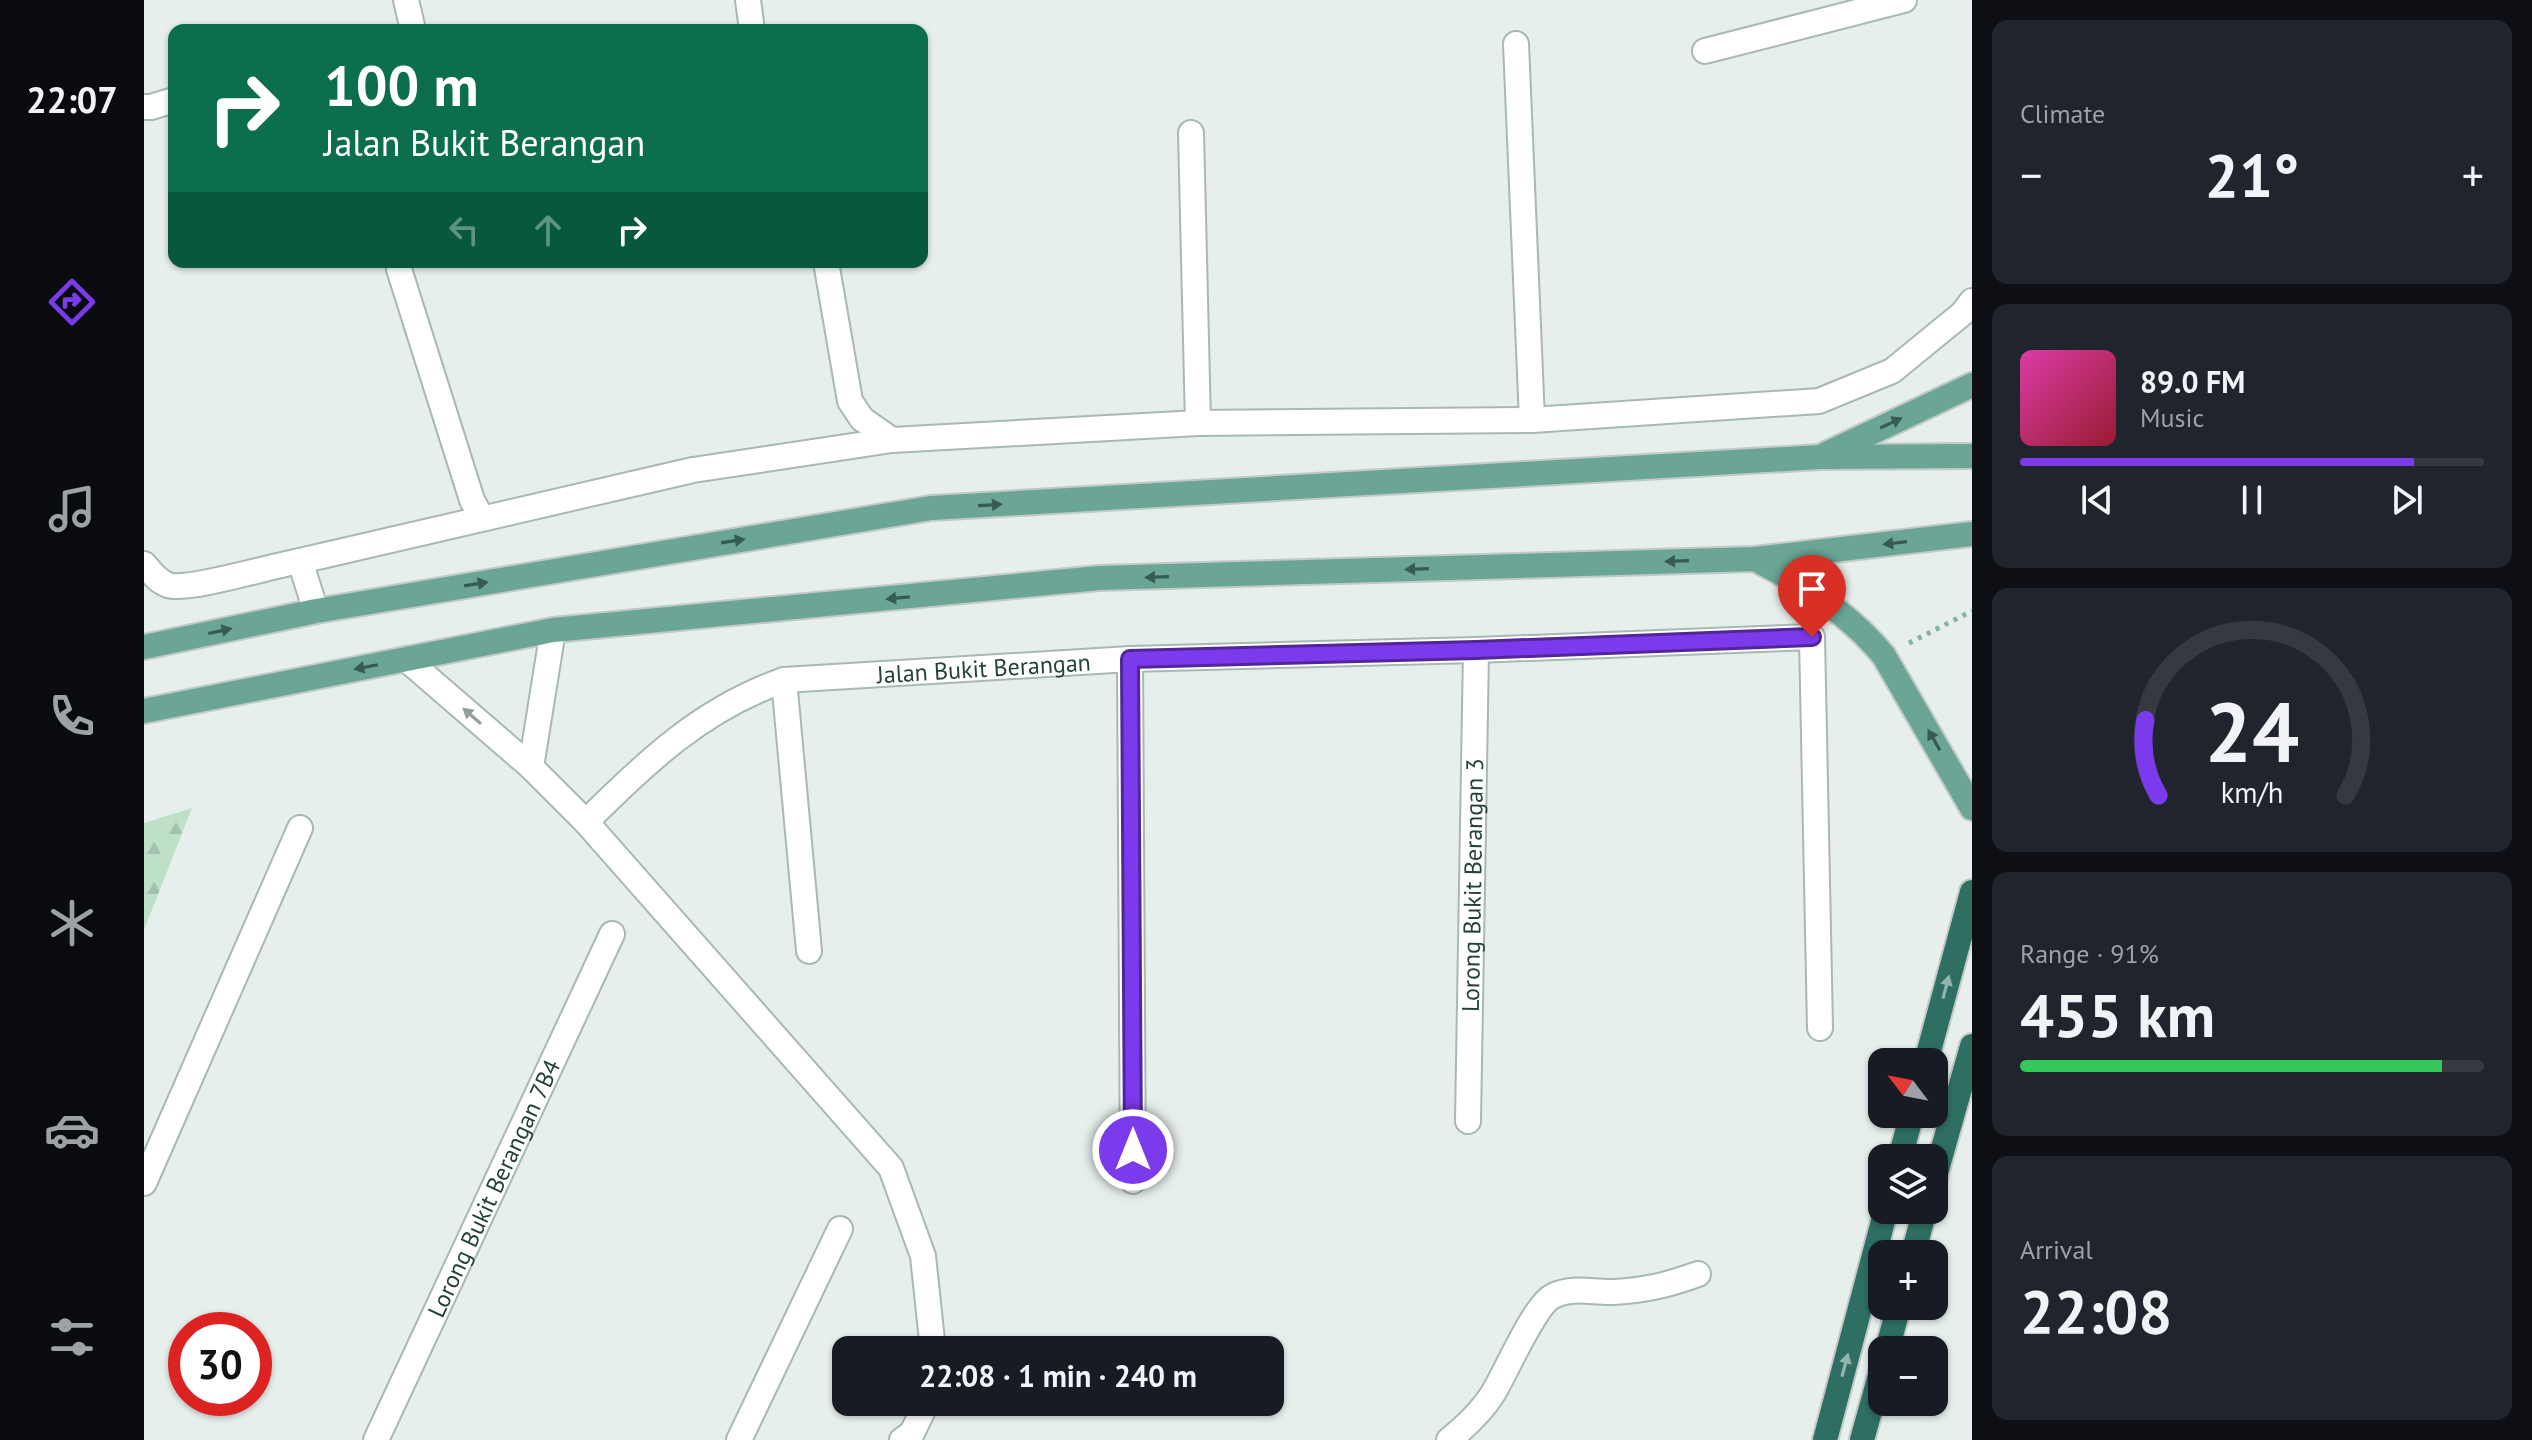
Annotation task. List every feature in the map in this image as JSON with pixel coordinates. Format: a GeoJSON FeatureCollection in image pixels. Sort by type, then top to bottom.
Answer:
{"type":"FeatureCollection","features":[{"type":"Feature","properties":{"kind":"highway"},"geometry":{"type":"LineString","coordinates":[[1930,1048],[1972,892]]}},
{"type":"Feature","properties":{"kind":"highway"},"geometry":{"type":"LineString","coordinates":[[1944,1144],[1972,1046]]}},
{"type":"Feature","properties":{"kind":"highway"},"geometry":{"type":"LineString","coordinates":[[1825,1440],[1882,1224]]}},
{"type":"Feature","properties":{"kind":"highway"},"geometry":{"type":"LineString","coordinates":[[1862,1440],[1869,1416]]}},
{"type":"Feature","properties":{"kind":"main road"},"geometry":{"type":"LineString","coordinates":[[1820,457],[1972,385]]}},
{"type":"Feature","properties":{"kind":"main road"},"geometry":{"type":"LineString","coordinates":[[144,647],[316,611],[931,508],[1820,457],[1972,456]]}},
{"type":"Feature","properties":{"kind":"main road"},"geometry":{"type":"LineString","coordinates":[[144,711],[553,630],[1099,578],[1755,559],[1972,534]]}},
{"type":"Feature","properties":{"kind":"main road"},"geometry":{"type":"LineString","coordinates":[[1755,559],[1790,578],[1869,638],[1884,656],[1972,808]]}},
{"type":"Feature","properties":{"kind":"street"},"geometry":{"type":"LineString","coordinates":[[748,0],[751,24]]}},
{"type":"Feature","properties":{"kind":"street"},"geometry":{"type":"LineString","coordinates":[[1705,51],[1904,0]]}},
{"type":"Feature","properties":{"kind":"street"},"geometry":{"type":"LineString","coordinates":[[1516,44],[1532,420]]}},
{"type":"Feature","properties":{"kind":"street"},"geometry":{"type":"LineString","coordinates":[[144,107],[168,102]]}},
{"type":"Feature","properties":{"kind":"street"},"geometry":{"type":"LineString","coordinates":[[1191,133],[1198,423]]}},
{"type":"Feature","properties":{"kind":"street"},"geometry":{"type":"LineString","coordinates":[[827,268],[850,401],[870,427],[892,440]]}},
{"type":"Feature","properties":{"kind":"street"},"geometry":{"type":"LineString","coordinates":[[399,269],[472,500],[481,517]]}},
{"type":"Feature","properties":{"kind":"street"},"geometry":{"type":"LineString","coordinates":[[144,564],[155,577],[170,586],[199,584],[693,470],[892,440],[1198,423],[1532,420],[1819,401],[1892,371],[1963,313],[1972,301]]}},
{"type":"Feature","properties":{"kind":"street"},"geometry":{"type":"LineString","coordinates":[[300,561],[316,611]]}},
{"type":"Feature","properties":{"kind":"street"},"geometry":{"type":"LineString","coordinates":[[531,767],[553,630]]}},
{"type":"Feature","properties":{"kind":"street","name":"Jalan Bukit Berangan"},"geometry":{"type":"LineString","coordinates":[[586,822],[666,747],[702,720],[746,694],[784,680],[1130,659],[1812,637],[1820,1028]]}},
{"type":"Feature","properties":{"kind":"street","name":"Lorong Bukit Berangan 3"},"geometry":{"type":"LineString","coordinates":[[1468,1121],[1476,650]]}},
{"type":"Feature","properties":{"kind":"street"},"geometry":{"type":"LineString","coordinates":[[406,659],[531,767],[586,822],[891,1168],[923,1256],[932,1336]]}},
{"type":"Feature","properties":{"kind":"street"},"geometry":{"type":"LineString","coordinates":[[1130,659],[1133,1181]]}},
{"type":"Feature","properties":{"kind":"street"},"geometry":{"type":"LineString","coordinates":[[784,680],[809,951]]}},
{"type":"Feature","properties":{"kind":"street"},"geometry":{"type":"LineString","coordinates":[[144,1183],[300,828]]}},
{"type":"Feature","properties":{"kind":"street","name":"Lorong Bukit Berangan 7B4"},"geometry":{"type":"LineString","coordinates":[[376,1440],[612,934]]}},
{"type":"Feature","properties":{"kind":"street"},"geometry":{"type":"LineString","coordinates":[[739,1440],[840,1229]]}},
{"type":"Feature","properties":{"kind":"street"},"geometry":{"type":"LineString","coordinates":[[1449,1440],[1467,1425],[1491,1396],[1525,1332],[1550,1297],[1576,1289],[1611,1292],[1663,1287],[1698,1274]]}},
{"type":"Feature","properties":{"kind":"street"},"geometry":{"type":"LineString","coordinates":[[902,1440],[912,1433],[920,1416]]}},
{"type":"Feature","properties":{"kind":"path"},"geometry":{"type":"LineString","coordinates":[[1884,656],[1972,611]]}},
{"type":"Feature","properties":{"kind":"green space"},"geometry":{"type":"Polygon","coordinates":[[[192,808],[144,930],[144,823],[192,808]]]}},
{"type":"Feature","properties":{"kind":"route"},"geometry":{"type":"LineString","coordinates":[[1133,1150],[1130,659],[1812,637]]}}]}
